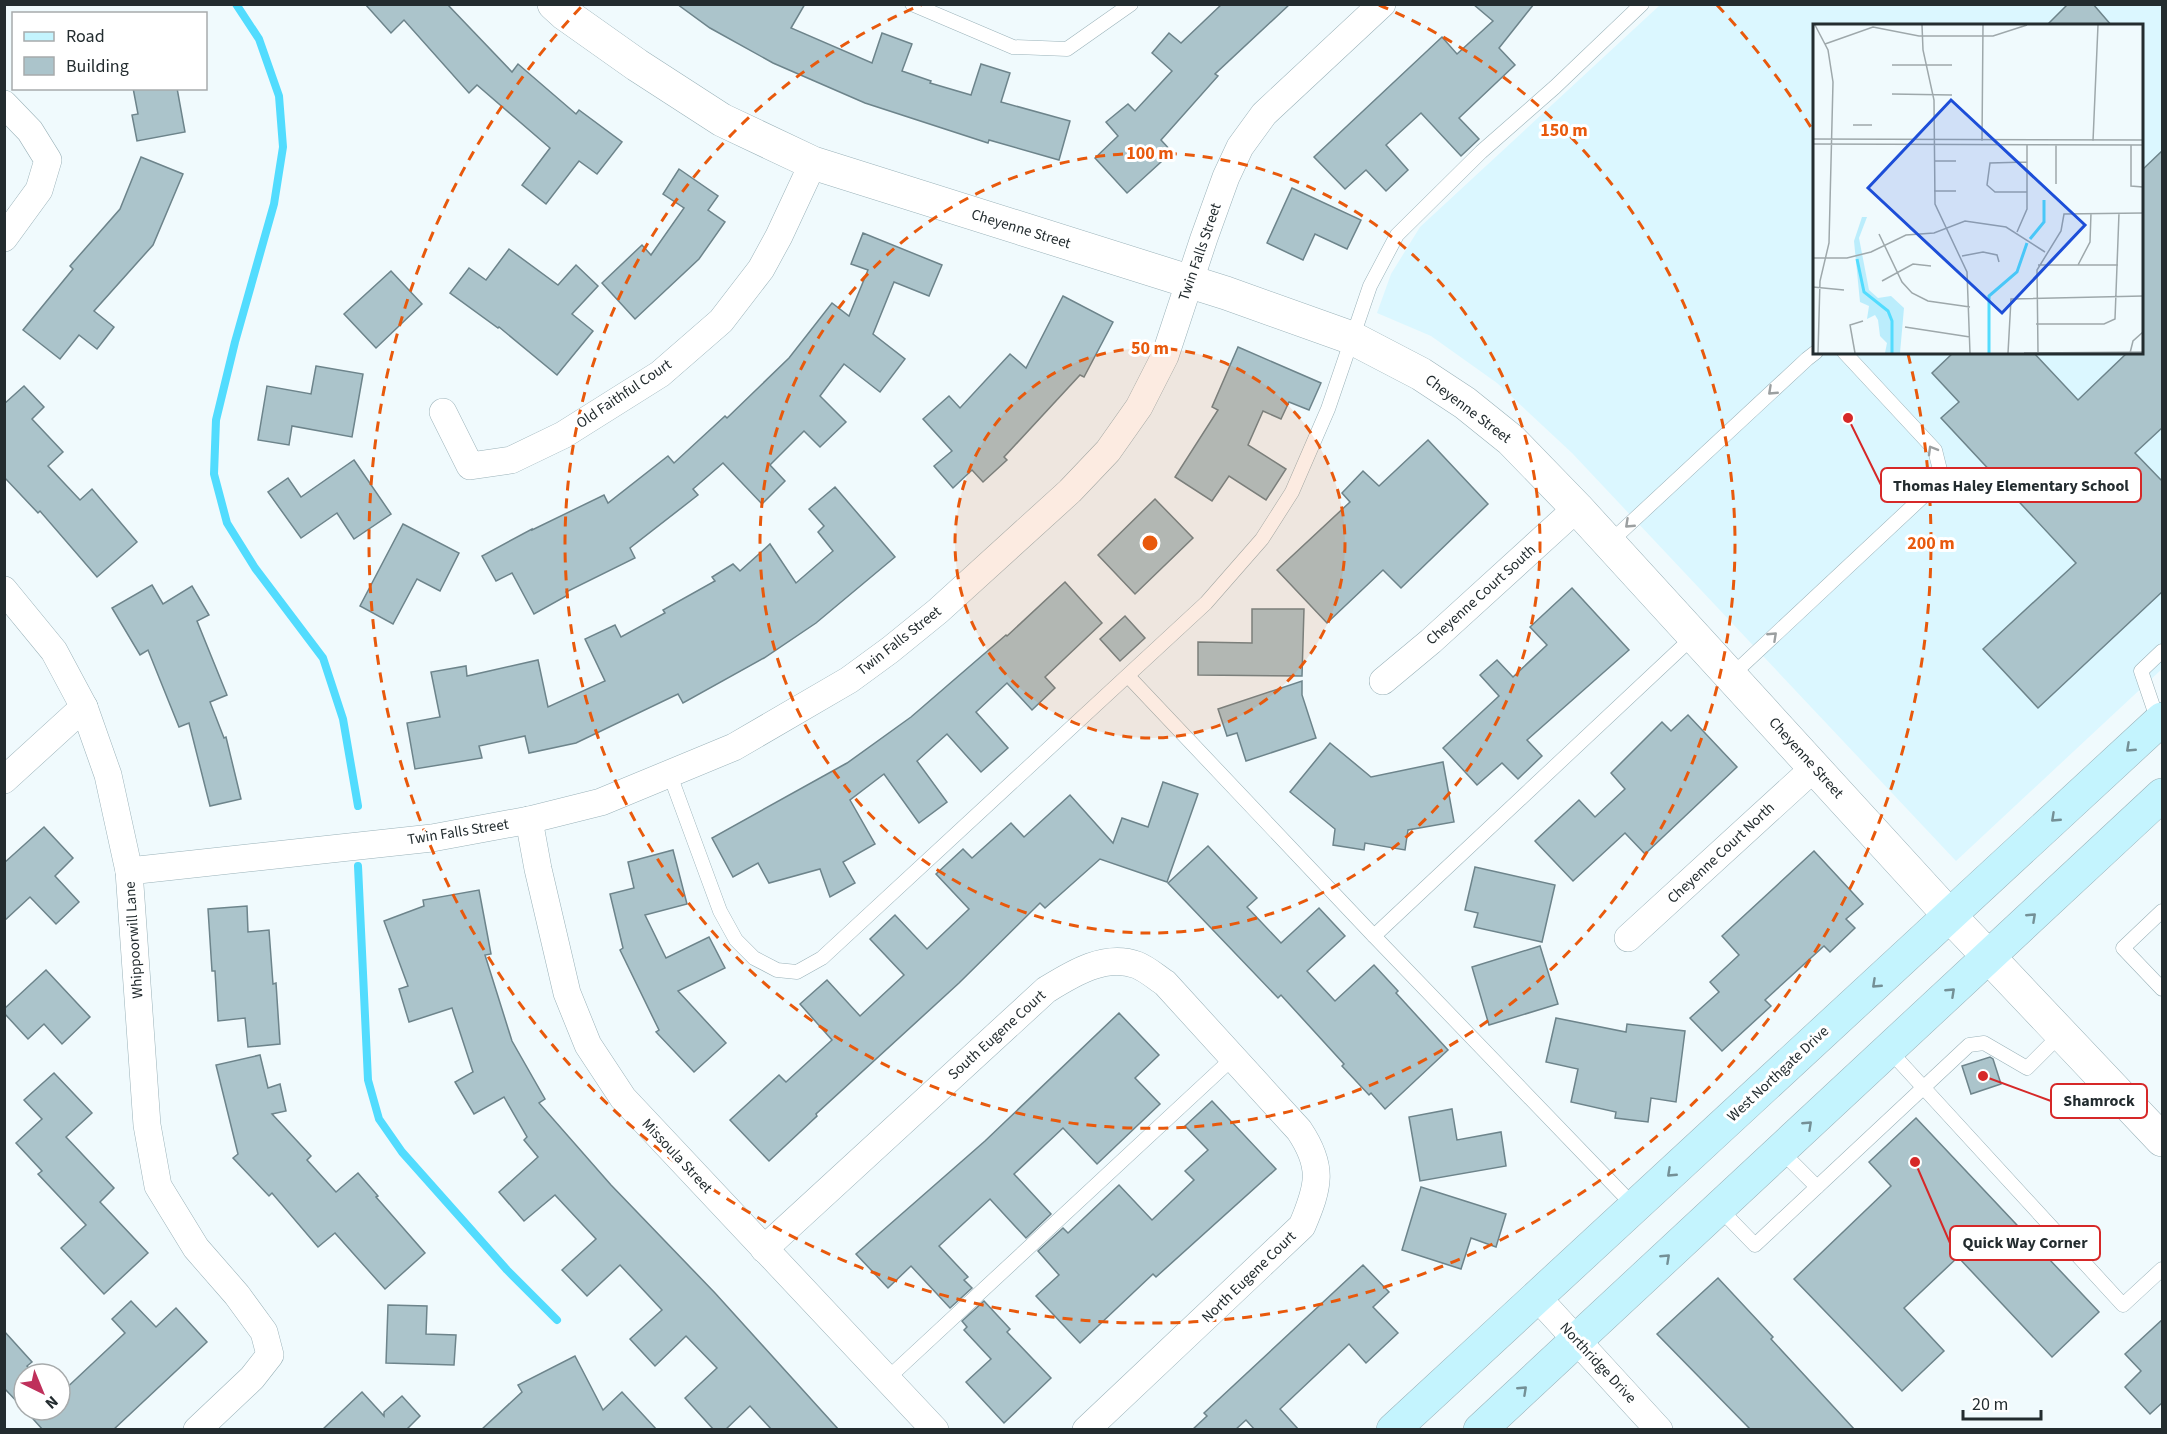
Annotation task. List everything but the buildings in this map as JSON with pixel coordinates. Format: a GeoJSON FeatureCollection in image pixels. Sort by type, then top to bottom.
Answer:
{"type":"FeatureCollection","features":[{"type":"Feature","properties":{"kind":"main road","name":"West Northgate Drive"},"geometry":{"type":"LineString","coordinates":[[1393,1430],[2161,720]]}},
{"type":"Feature","properties":{"kind":"main road"},"geometry":{"type":"LineString","coordinates":[[1480,1430],[2163,795]]}},
{"type":"Feature","properties":{"kind":"street","name":"Cheyenne Street"},"geometry":{"type":"LineString","coordinates":[[554,4],[637,65],[722,120],[813,163],[1226,292],[1352,338],[1421,374],[1465,403],[1511,440],[1577,508],[1950,916],[2163,1140]]}},
{"type":"Feature","properties":{"kind":"street","name":"Twin Falls Street"},"geometry":{"type":"LineString","coordinates":[[129,871],[432,838],[529,820],[602,802],[734,747],[849,680],[938,611],[1070,491],[1108,451],[1139,407],[1166,356],[1226,177],[1240,147],[1264,114],[1382,4]]}},
{"type":"Feature","properties":{"kind":"street"},"geometry":{"type":"LineString","coordinates":[[4,104],[30,131],[48,160],[39,190],[4,238]]}},
{"type":"Feature","properties":{"kind":"street","name":"Old Faithful Court"},"geometry":{"type":"LineString","coordinates":[[443,412],[470,466],[511,460],[563,435],[660,374],[721,321],[761,269],[813,163]]}},
{"type":"Feature","properties":{"kind":"street","name":"Cheyenne Court South"},"geometry":{"type":"LineString","coordinates":[[1383,681],[1431,641],[1577,508]]}},
{"type":"Feature","properties":{"kind":"street","name":"Whippoorwill Lane"},"geometry":{"type":"LineString","coordinates":[[4,590],[54,651],[84,707],[108,775],[129,871],[147,1125],[158,1186],[196,1248],[237,1295],[264,1332],[270,1355],[252,1378],[197,1430]]}},
{"type":"Feature","properties":{"kind":"street"},"geometry":{"type":"LineString","coordinates":[[4,780],[84,707]]}},
{"type":"Feature","properties":{"kind":"street","name":"Cheyenne Court North"},"geometry":{"type":"LineString","coordinates":[[1628,939],[1814,768]]}},
{"type":"Feature","properties":{"kind":"street","name":"Missoula Street"},"geometry":{"type":"LineString","coordinates":[[529,820],[540,880],[567,993],[588,1045],[623,1098],[935,1430]]}},
{"type":"Feature","properties":{"kind":"street","name":"South Eugene Court"},"geometry":{"type":"LineString","coordinates":[[764,1248],[1046,990],[1080,970],[1115,961],[1137,965],[1165,983],[1240,1063]]}},
{"type":"Feature","properties":{"kind":"street","name":"North Eugene Court"},"geometry":{"type":"LineString","coordinates":[[1086,1430],[1302,1226],[1314,1197],[1317,1173],[1310,1146],[1299,1130],[1240,1063]]}},
{"type":"Feature","properties":{"kind":"street","name":"Northridge Drive"},"geometry":{"type":"LineString","coordinates":[[1537,1297],[1659,1430]]}},
{"type":"Feature","properties":{"kind":"lane"},"geometry":{"type":"LineString","coordinates":[[912,4],[1013,47],[1067,49],[1131,4]]}},
{"type":"Feature","properties":{"kind":"lane"},"geometry":{"type":"LineString","coordinates":[[670,775],[720,911],[736,940],[754,958],[777,970],[797,972],[822,958],[1206,603],[1262,540],[1292,492],[1328,409],[1370,285],[1397,235],[1481,152],[1555,87],[1642,4]]}},
{"type":"Feature","properties":{"kind":"lane"},"geometry":{"type":"LineString","coordinates":[[1609,543],[1813,354]]}},
{"type":"Feature","properties":{"kind":"lane"},"geometry":{"type":"LineString","coordinates":[[1731,676],[1930,490],[1940,470],[1935,450],[1846,354]]}},
{"type":"Feature","properties":{"kind":"lane"},"geometry":{"type":"LineString","coordinates":[[1374,936],[1694,636]]}},
{"type":"Feature","properties":{"kind":"lane"},"geometry":{"type":"LineString","coordinates":[[2161,720],[2141,671],[2163,651]]}},
{"type":"Feature","properties":{"kind":"lane"},"geometry":{"type":"LineString","coordinates":[[1128,676],[1635,1207]]}},
{"type":"Feature","properties":{"kind":"lane"},"geometry":{"type":"LineString","coordinates":[[2163,911],[2123,948],[2163,989]]}},
{"type":"Feature","properties":{"kind":"lane"},"geometry":{"type":"LineString","coordinates":[[1719,1208],[1755,1245],[1969,1045],[1984,1043],[2027,1068],[2062,1033]]}},
{"type":"Feature","properties":{"kind":"lane"},"geometry":{"type":"LineString","coordinates":[[1889,1050],[2123,1305],[2163,1269]]}},
{"type":"Feature","properties":{"kind":"lane"},"geometry":{"type":"LineString","coordinates":[[887,1379],[1240,1063]]}},
{"type":"Feature","properties":{"kind":"lane"},"geometry":{"type":"LineString","coordinates":[[1781,1150],[1816,1187]]}},
{"type":"Feature","properties":{"kind":"shaded area"},"geometry":{"type":"Polygon","coordinates":[[[1660,5],[2162,5],[2162,669],[1956,861],[1572,453],[1497,383],[1431,336],[1377,313],[1391,274],[1420,227],[1660,5]]]}},
{"type":"Feature","properties":{"kind":"waterway"},"geometry":{"type":"LineString","coordinates":[[236,4],[259,39],[279,96],[283,147],[274,204],[235,342],[216,420],[214,474],[227,523],[255,568],[323,658],[343,719],[358,806]]}},
{"type":"Feature","properties":{"kind":"waterway"},"geometry":{"type":"LineString","coordinates":[[358,866],[368,1080],[379,1119],[402,1152],[507,1270],[557,1320]]}},
{"type":"Feature","properties":{"kind":"place","name":"Thomas Haley Elementary School"},"geometry":{"type":"Point","coordinates":[1848,418]}},
{"type":"Feature","properties":{"kind":"place","name":"Shamrock"},"geometry":{"type":"Point","coordinates":[1983,1076]}},
{"type":"Feature","properties":{"kind":"place","name":"Quick Way Corner"},"geometry":{"type":"Point","coordinates":[1915,1162]}}]}
